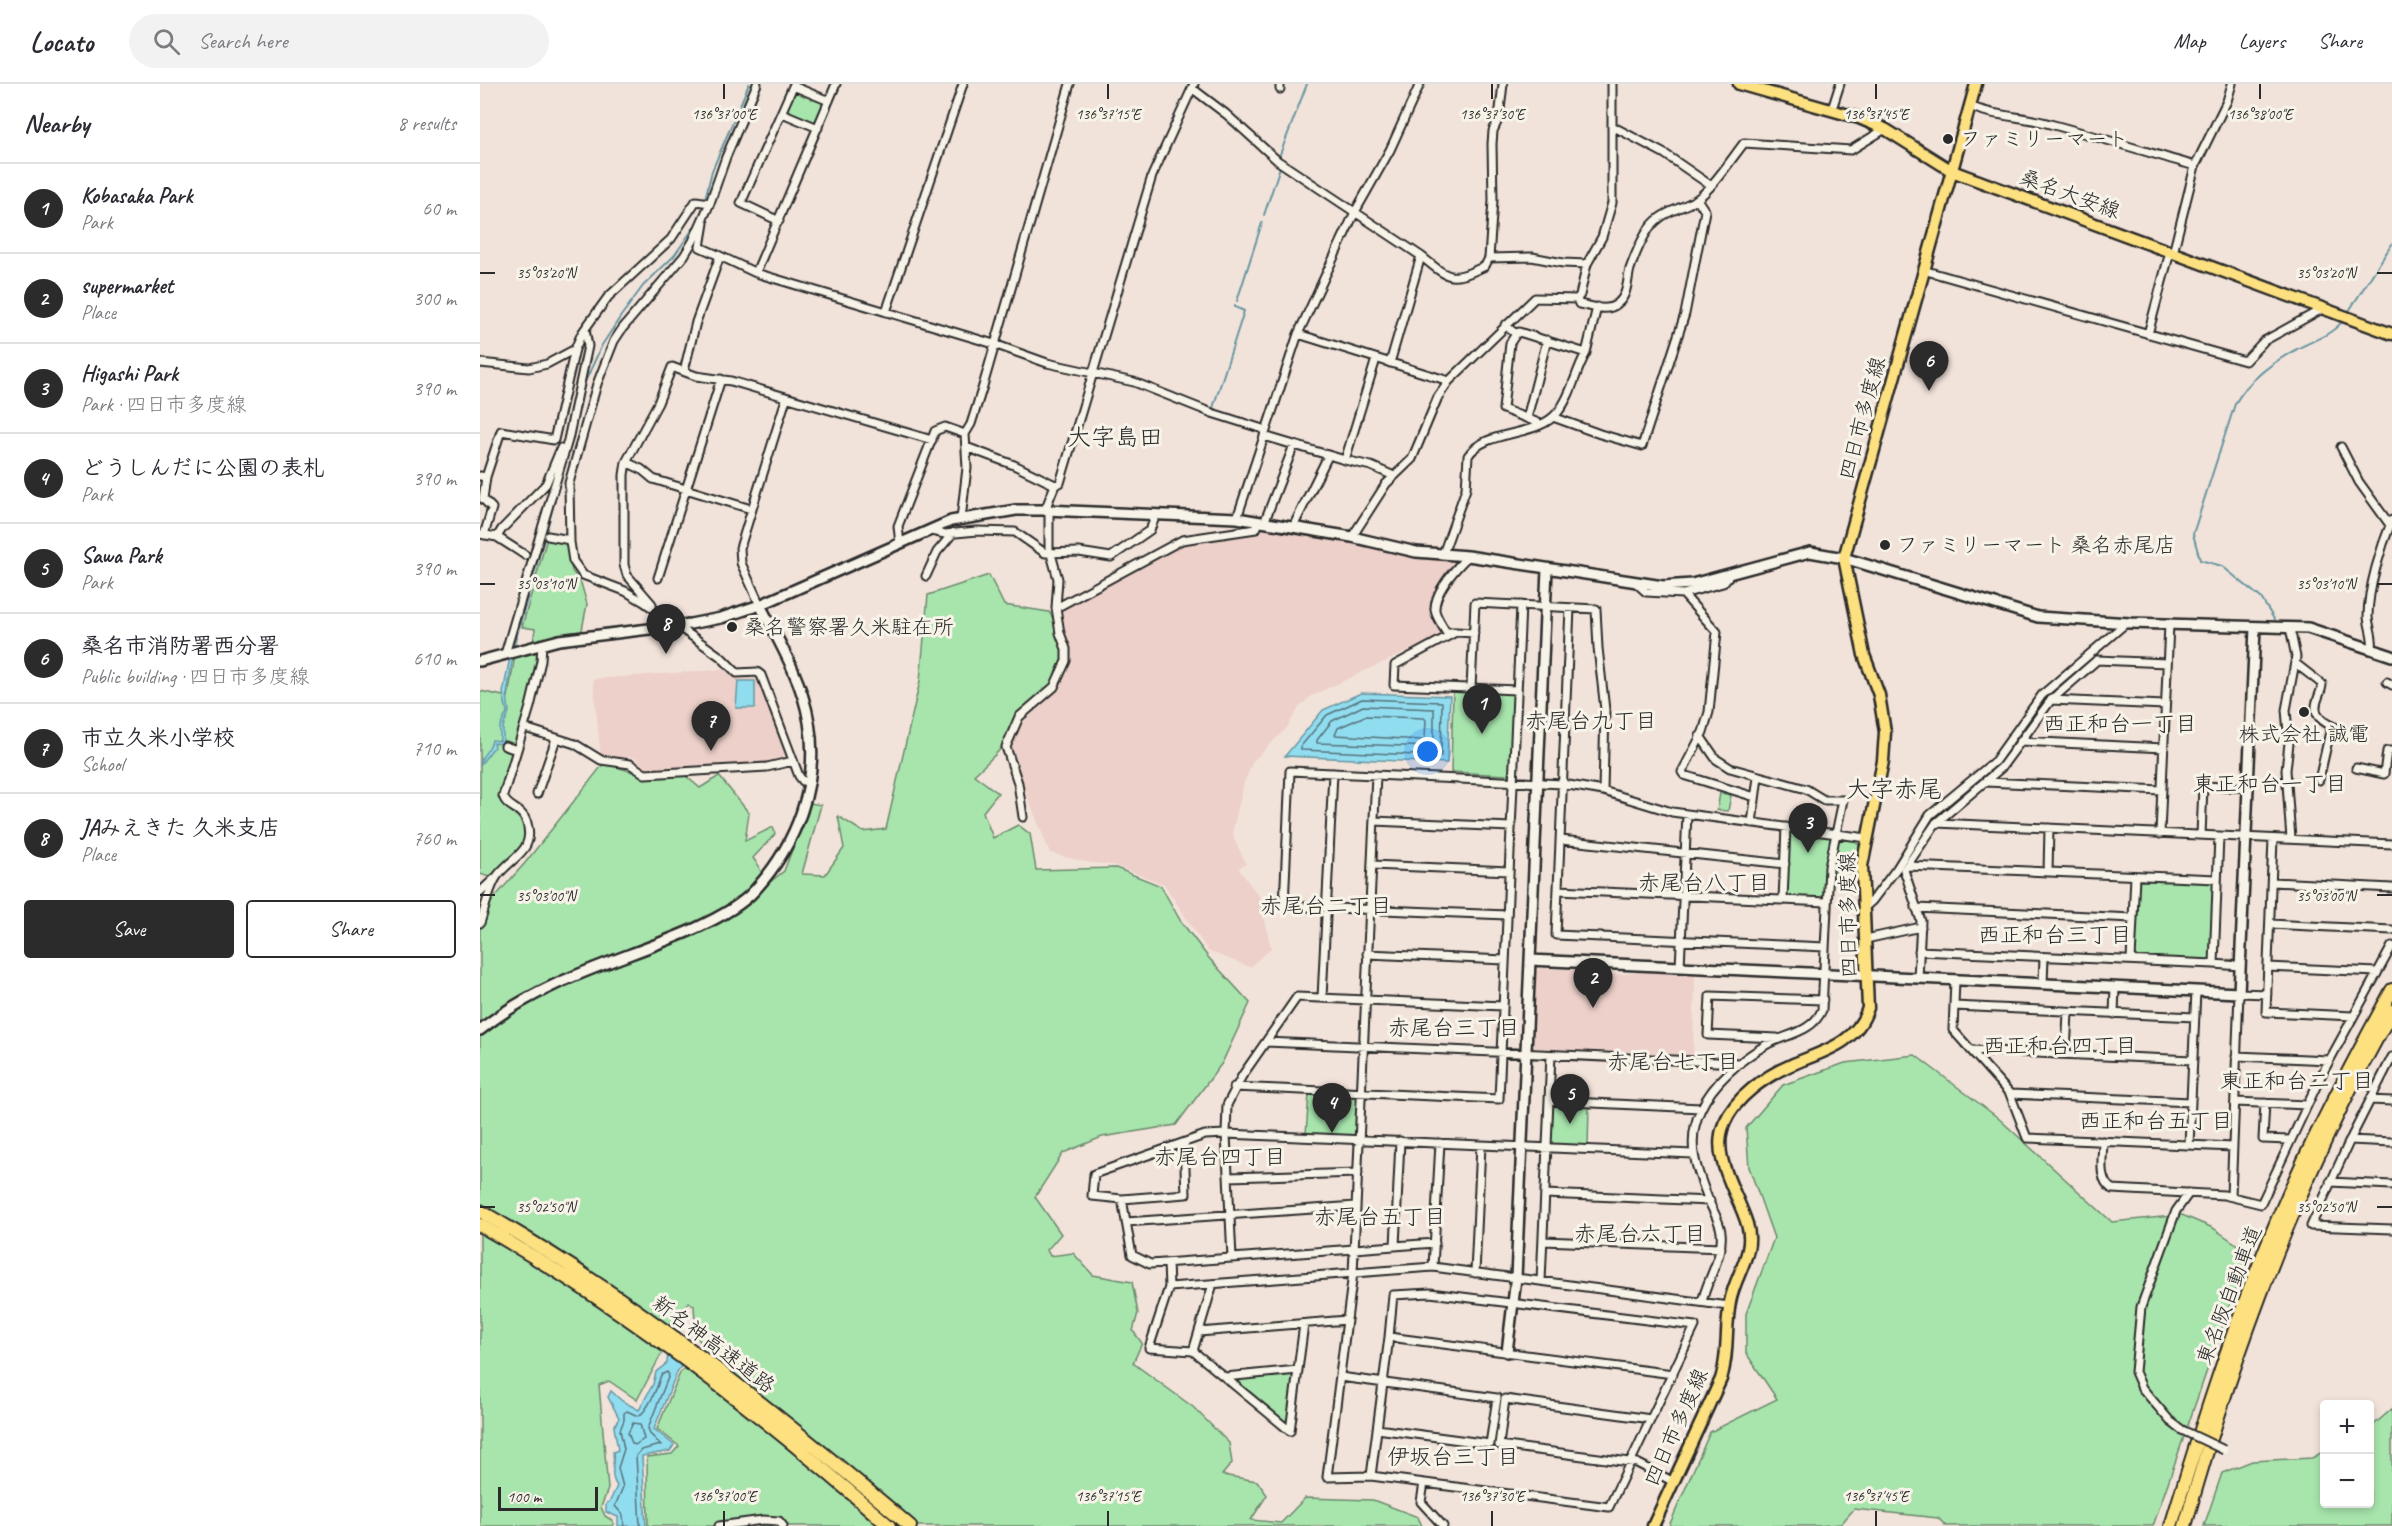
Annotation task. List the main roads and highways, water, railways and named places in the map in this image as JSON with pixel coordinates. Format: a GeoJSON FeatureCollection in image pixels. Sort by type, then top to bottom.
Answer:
{"type":"FeatureCollection","features":[{"type":"Feature","properties":{"kind":"highway","name":"東名阪自動車道"},"geometry":{"type":"LineString","coordinates":[[2170,1526],[2226,1356],[2278,1220],[2343,1080],[2392,990]]}},
{"type":"Feature","properties":{"kind":"highway","name":"東名阪自動車道"},"geometry":{"type":"LineString","coordinates":[[2184,1526],[2237,1363],[2288,1224],[2352,1084],[2392,1011]]}},
{"type":"Feature","properties":{"kind":"highway","name":"新名神高速道路"},"geometry":{"type":"LineString","coordinates":[[480,1211],[580,1272],[650,1319],[889,1526]]}},
{"type":"Feature","properties":{"kind":"highway","name":"新名神高速道路"},"geometry":{"type":"LineString","coordinates":[[480,1225],[577,1285],[718,1378],[910,1526]]}},
{"type":"Feature","properties":{"kind":"main road","name":"四日市多度線"},"geometry":{"type":"LineString","coordinates":[[1653,1526],[1724,1370],[1729,1306],[1748,1255],[1750,1239],[1747,1223],[1721,1155],[1720,1139],[1724,1124],[1745,1096],[1770,1076],[1839,1045],[1855,1032],[1868,1008],[1862,866],[1883,761],[1885,723],[1879,695],[1864,655],[1844,558],[1976,84]]}},
{"type":"Feature","properties":{"kind":"main road","name":"桑名大安線"},"geometry":{"type":"LineString","coordinates":[[1744,85],[1832,109],[1885,129],[1952,171],[2392,334]]}},
{"type":"Feature","properties":{"kind":"water"},"geometry":{"type":"Polygon","coordinates":[[[513,655],[507,695],[509,712],[503,727],[503,744],[494,743],[494,747],[480,765],[492,740],[500,741],[500,727],[507,712],[503,693],[510,657],[513,655]]]}},
{"type":"Feature","properties":{"kind":"water"},"geometry":{"type":"Polygon","coordinates":[[[738,681],[755,681],[755,708],[736,708],[738,681]]]}},
{"type":"Feature","properties":{"kind":"water"},"geometry":{"type":"Polygon","coordinates":[[[1361,693],[1450,696],[1447,763],[1285,756],[1323,710],[1361,693]]]}},
{"type":"Feature","properties":{"kind":"water"},"geometry":{"type":"Polygon","coordinates":[[[668,1353],[685,1360],[677,1372],[654,1429],[674,1445],[670,1451],[642,1456],[646,1526],[618,1526],[618,1517],[606,1512],[606,1504],[610,1501],[617,1486],[613,1474],[613,1452],[618,1450],[614,1427],[619,1418],[608,1397],[611,1391],[622,1401],[639,1410],[653,1384],[656,1372],[667,1363],[668,1353]]]}},
{"type":"Feature","properties":{"kind":"waterway"},"geometry":{"type":"LineString","coordinates":[[513,649],[562,475],[585,382],[602,345],[621,316],[643,286],[674,256],[695,226],[702,211],[712,171],[749,84]]}},
{"type":"Feature","properties":{"kind":"waterway"},"geometry":{"type":"LineString","coordinates":[[1279,157],[1307,84]]}},
{"type":"Feature","properties":{"kind":"waterway"},"geometry":{"type":"LineString","coordinates":[[1264,215],[1280,167]]}},
{"type":"Feature","properties":{"kind":"waterway"},"geometry":{"type":"LineString","coordinates":[[1237,301],[1262,223]]}},
{"type":"Feature","properties":{"kind":"waterway"},"geometry":{"type":"LineString","coordinates":[[2347,314],[2392,244]]}},
{"type":"Feature","properties":{"kind":"waterway"},"geometry":{"type":"LineString","coordinates":[[1213,408],[1244,311],[1235,305]]}},
{"type":"Feature","properties":{"kind":"waterway"},"geometry":{"type":"LineString","coordinates":[[2274,619],[2261,598],[2222,566],[2200,560],[2193,534],[2235,404],[2240,396],[2270,366],[2329,333],[2344,319]]}},
{"type":"Feature","properties":{"kind":"place","name":"ファミリーマート"},"geometry":{"type":"Point","coordinates":[1948,139]}},
{"type":"Feature","properties":{"kind":"place","name":"桑名市消防署西分署"},"geometry":{"type":"Point","coordinates":[1929,391]}},
{"type":"Feature","properties":{"kind":"place","name":"ファミリーマート 桑名赤尾店"},"geometry":{"type":"Point","coordinates":[1885,545]}},
{"type":"Feature","properties":{"kind":"place","name":"桑名警察署久米駐在所"},"geometry":{"type":"Point","coordinates":[732,627]}},
{"type":"Feature","properties":{"kind":"place","name":"JAみえきた 久米支店"},"geometry":{"type":"Point","coordinates":[666,654]}},
{"type":"Feature","properties":{"kind":"place","name":"株式会社 誠電"},"geometry":{"type":"Point","coordinates":[2304,712]}},
{"type":"Feature","properties":{"kind":"place","name":"Kobasaka Park"},"geometry":{"type":"Point","coordinates":[1482,734]}},
{"type":"Feature","properties":{"kind":"place","name":"市立久米小学校"},"geometry":{"type":"Point","coordinates":[711,751]}},
{"type":"Feature","properties":{"kind":"place","name":"Higashi Park"},"geometry":{"type":"Point","coordinates":[1808,853]}},
{"type":"Feature","properties":{"kind":"place","name":"supermarket"},"geometry":{"type":"Point","coordinates":[1593,1008]}},
{"type":"Feature","properties":{"kind":"place","name":"Sawa Park"},"geometry":{"type":"Point","coordinates":[1570,1124]}},
{"type":"Feature","properties":{"kind":"place","name":"どうしんだに公園の表札"},"geometry":{"type":"Point","coordinates":[1332,1133]}},
{"type":"Feature","properties":{"kind":"district","name":"大字島田"},"geometry":{"type":"Point","coordinates":[1115,437]}},
{"type":"Feature","properties":{"kind":"district","name":"赤尾台九丁目"},"geometry":{"type":"Point","coordinates":[1591,720]}},
{"type":"Feature","properties":{"kind":"district","name":"西正和台一丁目"},"geometry":{"type":"Point","coordinates":[2120,723]}},
{"type":"Feature","properties":{"kind":"district","name":"東正和台一丁目"},"geometry":{"type":"Point","coordinates":[2270,783]}},
{"type":"Feature","properties":{"kind":"district","name":"大字赤尾"},"geometry":{"type":"Point","coordinates":[1894,789]}},
{"type":"Feature","properties":{"kind":"district","name":"赤尾台八丁目"},"geometry":{"type":"Point","coordinates":[1704,882]}},
{"type":"Feature","properties":{"kind":"district","name":"赤尾台二丁目"},"geometry":{"type":"Point","coordinates":[1326,905]}},
{"type":"Feature","properties":{"kind":"district","name":"西正和台三丁目"},"geometry":{"type":"Point","coordinates":[2055,934]}},
{"type":"Feature","properties":{"kind":"district","name":"赤尾台三丁目"},"geometry":{"type":"Point","coordinates":[1454,1027]}},
{"type":"Feature","properties":{"kind":"district","name":"西正和台四丁目"},"geometry":{"type":"Point","coordinates":[2060,1045]}},
{"type":"Feature","properties":{"kind":"district","name":"赤尾台七丁目"},"geometry":{"type":"Point","coordinates":[1673,1061]}},
{"type":"Feature","properties":{"kind":"district","name":"東正和台二丁目"},"geometry":{"type":"Point","coordinates":[2297,1080]}},
{"type":"Feature","properties":{"kind":"district","name":"西正和台五丁目"},"geometry":{"type":"Point","coordinates":[2156,1120]}},
{"type":"Feature","properties":{"kind":"district","name":"赤尾台四丁目"},"geometry":{"type":"Point","coordinates":[1220,1156]}},
{"type":"Feature","properties":{"kind":"district","name":"赤尾台五丁目"},"geometry":{"type":"Point","coordinates":[1380,1216]}},
{"type":"Feature","properties":{"kind":"district","name":"赤尾台六丁目"},"geometry":{"type":"Point","coordinates":[1640,1233]}},
{"type":"Feature","properties":{"kind":"district","name":"伊坂台三丁目"},"geometry":{"type":"Point","coordinates":[1453,1456]}}]}
